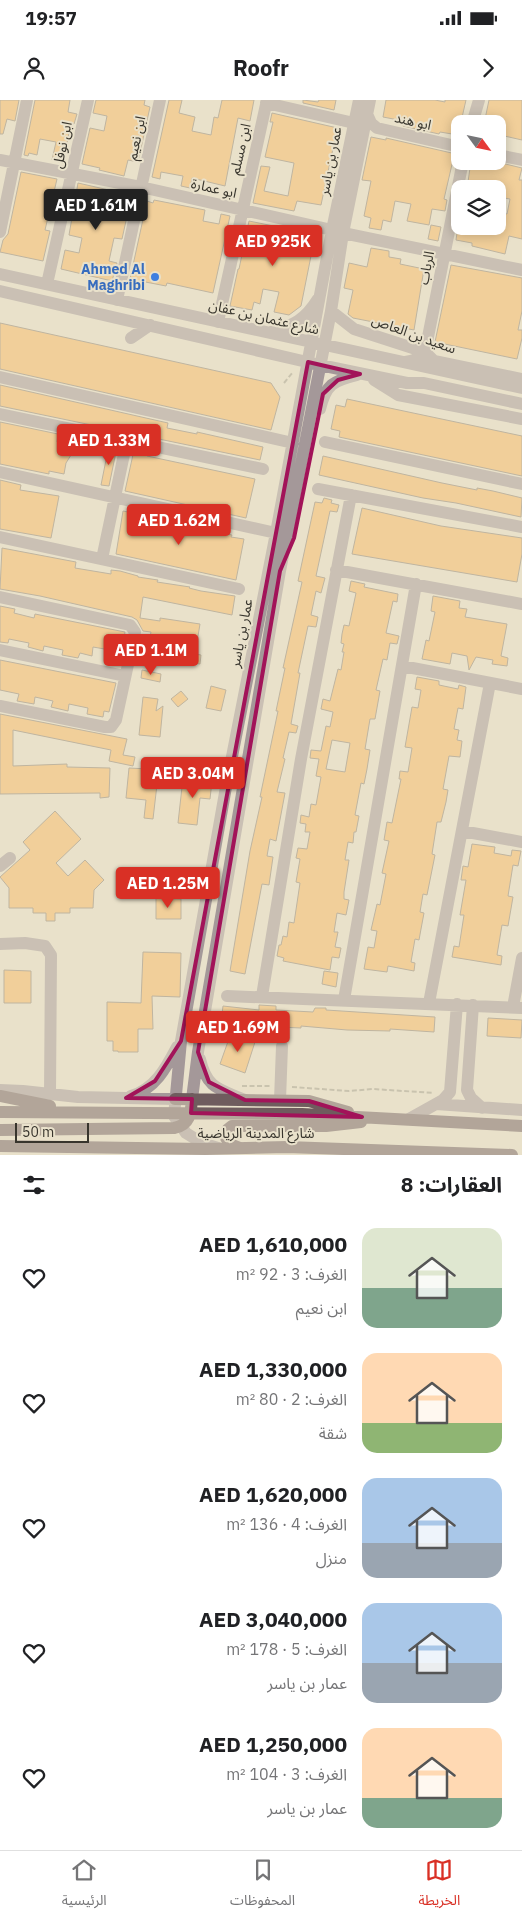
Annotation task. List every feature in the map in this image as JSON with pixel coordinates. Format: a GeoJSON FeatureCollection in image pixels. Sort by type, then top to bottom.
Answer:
{"type":"FeatureCollection","features":[{"type":"Feature","properties":{"kind":"main road"},"geometry":{"type":"LineString","coordinates":[[0,1096],[84,1112]]}},
{"type":"Feature","properties":{"kind":"main road"},"geometry":{"type":"LineString","coordinates":[[175,1099],[280,1100],[318,1103],[362,1117]]}},
{"type":"Feature","properties":{"kind":"main road"},"geometry":{"type":"LineString","coordinates":[[0,1130],[180,1127],[187,1122],[191,1113],[192,1099]]}},
{"type":"Feature","properties":{"kind":"main road","name":"شارع المدينة الرياضية"},"geometry":{"type":"LineString","coordinates":[[0,1112],[302,1114],[522,1126]]}},
{"type":"Feature","properties":{"kind":"main road"},"geometry":{"type":"LineString","coordinates":[[240,1148],[230,1144],[226,1138],[226,1132],[232,1126],[334,1126],[386,1118]]}},
{"type":"Feature","properties":{"kind":"main road","name":"شارع المدينة الرياضية"},"geometry":{"type":"LineString","coordinates":[[0,1146],[287,1147],[512,1155]]}},
{"type":"Feature","properties":{"kind":"main road"},"geometry":{"type":"LineString","coordinates":[[0,1150],[23,1146]]}},
{"type":"Feature","properties":{"kind":"street"},"geometry":{"type":"LineString","coordinates":[[0,232],[28,100]]}},
{"type":"Feature","properties":{"kind":"street","name":"ابن نوفل"},"geometry":{"type":"LineString","coordinates":[[47,284],[88,100]]}},
{"type":"Feature","properties":{"kind":"street","name":"ابن نعيم"},"geometry":{"type":"LineString","coordinates":[[117,300],[160,100]]}},
{"type":"Feature","properties":{"kind":"street","name":"عمار بن ياسر"},"geometry":{"type":"LineString","coordinates":[[318,344],[331,311],[337,232],[359,100]]}},
{"type":"Feature","properties":{"kind":"street","name":"عمار بن ياسر"},"geometry":{"type":"LineString","coordinates":[[192,1099],[198,1052],[318,344],[322,292],[370,100]]}},
{"type":"Feature","properties":{"kind":"street"},"geometry":{"type":"LineString","coordinates":[[475,115],[479,100]]}},
{"type":"Feature","properties":{"kind":"street"},"geometry":{"type":"LineString","coordinates":[[266,101],[354,123]]}},
{"type":"Feature","properties":{"kind":"street","name":"ابن مسلم"},"geometry":{"type":"LineString","coordinates":[[218,322],[266,101]]}},
{"type":"Feature","properties":{"kind":"street","name":"ابو هند"},"geometry":{"type":"LineString","coordinates":[[367,114],[371,123],[377,128],[451,145]]}},
{"type":"Feature","properties":{"kind":"street"},"geometry":{"type":"LineString","coordinates":[[506,157],[522,160]]}},
{"type":"Feature","properties":{"kind":"street","name":"ابو عمارة"},"geometry":{"type":"LineString","coordinates":[[0,160],[141,187],[337,232],[522,270]]}},
{"type":"Feature","properties":{"kind":"street","name":"الرباب"},"geometry":{"type":"LineString","coordinates":[[425,352],[461,170]]}},
{"type":"Feature","properties":{"kind":"street","name":"شارع عثمان بن عفان"},"geometry":{"type":"LineString","coordinates":[[0,274],[522,388]]}},
{"type":"Feature","properties":{"kind":"street"},"geometry":{"type":"LineString","coordinates":[[0,291],[314,364],[406,383],[424,383],[522,404]]}},
{"type":"Feature","properties":{"kind":"street"},"geometry":{"type":"LineString","coordinates":[[268,333],[291,326],[308,314],[322,292]]}},
{"type":"Feature","properties":{"kind":"street","name":"سعيد بن العاص"},"geometry":{"type":"LineString","coordinates":[[331,311],[354,329],[425,352],[434,361],[522,378]]}},
{"type":"Feature","properties":{"kind":"street"},"geometry":{"type":"LineString","coordinates":[[132,338],[150,325]]}},
{"type":"Feature","properties":{"kind":"street"},"geometry":{"type":"LineString","coordinates":[[398,362],[414,361],[425,352]]}},
{"type":"Feature","properties":{"kind":"street"},"geometry":{"type":"LineString","coordinates":[[444,363],[453,373]]}},
{"type":"Feature","properties":{"kind":"street","name":"عمار بن ياسر"},"geometry":{"type":"LineString","coordinates":[[180,1127],[174,1114],[181,1041],[226,787],[293,443],[314,364]]}},
{"type":"Feature","properties":{"kind":"street"},"geometry":{"type":"LineString","coordinates":[[280,571],[294,538],[324,394],[328,387],[338,380],[363,374],[398,395],[522,419]]}},
{"type":"Feature","properties":{"kind":"street"},"geometry":{"type":"LineString","coordinates":[[0,377],[293,443]]}},
{"type":"Feature","properties":{"kind":"street"},"geometry":{"type":"LineString","coordinates":[[0,414],[263,469]]}},
{"type":"Feature","properties":{"kind":"street"},"geometry":{"type":"LineString","coordinates":[[102,559],[127,440]]}},
{"type":"Feature","properties":{"kind":"street"},"geometry":{"type":"LineString","coordinates":[[325,442],[522,484]]}},
{"type":"Feature","properties":{"kind":"street"},"geometry":{"type":"LineString","coordinates":[[0,472],[276,533]]}},
{"type":"Feature","properties":{"kind":"street"},"geometry":{"type":"LineString","coordinates":[[318,489],[522,527]]}},
{"type":"Feature","properties":{"kind":"street"},"geometry":{"type":"LineString","coordinates":[[262,996],[303,750],[351,495]]}},
{"type":"Feature","properties":{"kind":"street"},"geometry":{"type":"LineString","coordinates":[[0,538],[238,589]]}},
{"type":"Feature","properties":{"kind":"street"},"geometry":{"type":"LineString","coordinates":[[336,570],[522,604]]}},
{"type":"Feature","properties":{"kind":"street"},"geometry":{"type":"LineString","coordinates":[[344,1000],[416,584]]}},
{"type":"Feature","properties":{"kind":"street"},"geometry":{"type":"LineString","coordinates":[[0,597],[130,625],[135,632],[115,723],[108,727],[0,706]]}},
{"type":"Feature","properties":{"kind":"street"},"geometry":{"type":"LineString","coordinates":[[0,650],[125,676]]}},
{"type":"Feature","properties":{"kind":"street"},"geometry":{"type":"LineString","coordinates":[[402,666],[522,689]]}},
{"type":"Feature","properties":{"kind":"street"},"geometry":{"type":"LineString","coordinates":[[429,1003],[490,683]]}},
{"type":"Feature","properties":{"kind":"street"},"geometry":{"type":"LineString","coordinates":[[462,831],[522,842]]}},
{"type":"Feature","properties":{"kind":"street"},"geometry":{"type":"LineString","coordinates":[[0,944],[25,943],[45,946],[52,955],[50,1094]]}},
{"type":"Feature","properties":{"kind":"street"},"geometry":{"type":"LineString","coordinates":[[227,996],[457,1004],[517,1008],[522,958]]}},
{"type":"Feature","properties":{"kind":"street"},"geometry":{"type":"LineString","coordinates":[[409,1120],[448,1095],[452,1087],[457,1004]]}},
{"type":"Feature","properties":{"kind":"street"},"geometry":{"type":"LineString","coordinates":[[473,1005],[467,1090],[471,1098],[482,1108]]}},
{"type":"Feature","properties":{"kind":"street"},"geometry":{"type":"LineString","coordinates":[[126,1098],[142,1092],[155,1081],[181,1041]]}},
{"type":"Feature","properties":{"kind":"street"},"geometry":{"type":"LineString","coordinates":[[280,1100],[282,1046]]}},
{"type":"Feature","properties":{"kind":"street"},"geometry":{"type":"LineString","coordinates":[[198,1052],[202,1069],[209,1082],[245,1100]]}},
{"type":"Feature","properties":{"kind":"street"},"geometry":{"type":"LineString","coordinates":[[0,1090],[78,1097],[175,1099]]}},
{"type":"Feature","properties":{"kind":"street"},"geometry":{"type":"LineString","coordinates":[[436,1104],[522,1110]]}},
{"type":"Feature","properties":{"kind":"street"},"geometry":{"type":"LineString","coordinates":[[180,1127],[197,1140],[220,1148]]}},
{"type":"Feature","properties":{"kind":"path"},"geometry":{"type":"LineString","coordinates":[[284,384],[293,372]]}},
{"type":"Feature","properties":{"kind":"path"},"geometry":{"type":"LineString","coordinates":[[238,1086],[281,1086],[349,1091],[373,1089],[448,1095]]}},
{"type":"Feature","properties":{"kind":"highlighted area"},"geometry":{"type":"Polygon","coordinates":[[[308,362],[360,374],[338,380],[323,394],[294,538],[280,571],[198,1052],[209,1082],[245,1100],[309,1101],[362,1117],[191,1113],[192,1099],[126,1098],[155,1081],[181,1041],[308,362]]]}},
{"type":"Feature","properties":{"kind":"building"},"geometry":{"type":"Polygon","coordinates":[[[0,100],[19,100],[15,121],[7,119],[3,134],[0,134],[0,100]]]}},
{"type":"Feature","properties":{"kind":"building"},"geometry":{"type":"Polygon","coordinates":[[[35,100],[70,100],[68,112],[77,114],[74,124],[71,123],[63,163],[52,160],[56,142],[40,139],[37,155],[29,153],[28,156],[24,155],[35,100]]]}},
{"type":"Feature","properties":{"kind":"building"},"geometry":{"type":"Polygon","coordinates":[[[96,100],[145,100],[144,105],[150,107],[138,162],[128,160],[124,176],[82,164],[90,128],[104,131],[107,116],[93,113],[96,100]]]}},
{"type":"Feature","properties":{"kind":"building"},"geometry":{"type":"Polygon","coordinates":[[[169,100],[182,100],[179,113],[195,117],[192,131],[211,135],[214,117],[218,118],[222,100],[254,100],[250,121],[238,118],[225,186],[192,178],[190,188],[181,186],[183,176],[161,172],[160,179],[152,177],[169,100]]]}},
{"type":"Feature","properties":{"kind":"building"},"geometry":{"type":"Polygon","coordinates":[[[303,100],[318,102],[319,100],[336,100],[334,110],[303,103],[303,100]]]}},
{"type":"Feature","properties":{"kind":"building"},"geometry":{"type":"Polygon","coordinates":[[[386,100],[435,100],[445,102],[445,100],[466,100],[463,115],[451,115],[451,134],[440,132],[439,134],[403,126],[404,121],[383,117],[386,100]]]}},
{"type":"Feature","properties":{"kind":"building"},"geometry":{"type":"Polygon","coordinates":[[[489,100],[522,100],[522,140],[506,136],[506,115],[486,115],[489,100]]]}},
{"type":"Feature","properties":{"kind":"building"},"geometry":{"type":"Polygon","coordinates":[[[272,113],[342,129],[339,140],[335,139],[321,205],[297,201],[294,211],[253,203],[261,166],[270,167],[264,191],[288,196],[294,163],[265,157],[273,122],[270,122],[272,113]]]}},
{"type":"Feature","properties":{"kind":"building"},"geometry":{"type":"Polygon","coordinates":[[[371,137],[386,140],[386,138],[451,153],[451,169],[444,199],[447,200],[445,211],[432,209],[429,225],[407,221],[411,204],[395,201],[391,222],[383,220],[381,230],[369,228],[371,218],[364,216],[371,181],[362,180],[371,137]]]}},
{"type":"Feature","properties":{"kind":"building"},"geometry":{"type":"Polygon","coordinates":[[[506,164],[522,168],[519,180],[522,180],[522,239],[509,236],[505,254],[472,246],[472,243],[456,240],[457,235],[506,235],[506,214],[510,199],[506,198],[506,180],[468,180],[470,170],[506,170],[506,164]]]}},
{"type":"Feature","properties":{"kind":"building"},"geometry":{"type":"Polygon","coordinates":[[[21,172],[57,179],[45,230],[50,231],[43,261],[0,252],[3,240],[8,234],[21,172]]]}},
{"type":"Feature","properties":{"kind":"building"},"geometry":{"type":"Polygon","coordinates":[[[78,183],[122,193],[122,196],[131,198],[122,239],[114,238],[109,261],[117,263],[112,281],[61,269],[65,250],[79,253],[82,238],[69,235],[78,183]]]}},
{"type":"Feature","properties":{"kind":"building"},"geometry":{"type":"Polygon","coordinates":[[[154,200],[205,210],[203,221],[219,224],[221,214],[230,216],[213,293],[167,283],[166,286],[130,279],[147,201],[153,203],[154,200]]]}},
{"type":"Feature","properties":{"kind":"building"},"geometry":{"type":"Polygon","coordinates":[[[249,221],[308,233],[316,242],[312,251],[301,306],[289,315],[274,312],[279,292],[263,289],[260,304],[254,302],[252,310],[230,306],[249,221]]]}},
{"type":"Feature","properties":{"kind":"building"},"geometry":{"type":"Polygon","coordinates":[[[431,225],[441,227],[438,241],[428,239],[431,225]]]}},
{"type":"Feature","properties":{"kind":"building"},"geometry":{"type":"Polygon","coordinates":[[[371,248],[389,251],[389,257],[401,259],[400,264],[424,269],[414,330],[353,318],[348,314],[353,290],[344,288],[349,263],[367,267],[371,248]]]}},
{"type":"Feature","properties":{"kind":"building"},"geometry":{"type":"Polygon","coordinates":[[[451,265],[522,278],[522,311],[518,330],[522,330],[522,338],[517,359],[435,342],[451,265]]]}},
{"type":"Feature","properties":{"kind":"building"},"geometry":{"type":"Polygon","coordinates":[[[0,323],[271,383],[280,397],[271,430],[0,369],[0,323]]]}},
{"type":"Feature","properties":{"kind":"building"},"geometry":{"type":"Polygon","coordinates":[[[0,385],[168,423],[167,428],[197,434],[197,432],[263,447],[260,460],[0,406],[0,385]]]}},
{"type":"Feature","properties":{"kind":"building"},"geometry":{"type":"Polygon","coordinates":[[[347,399],[522,436],[522,476],[339,437],[340,431],[331,429],[336,405],[345,407],[347,399]]]}},
{"type":"Feature","properties":{"kind":"building"},"geometry":{"type":"Polygon","coordinates":[[[0,422],[58,434],[57,442],[67,440],[93,444],[91,454],[81,452],[71,455],[66,463],[64,474],[49,471],[49,474],[0,464],[0,422]]]}},
{"type":"Feature","properties":{"kind":"building"},"geometry":{"type":"Polygon","coordinates":[[[109,445],[117,447],[109,486],[101,485],[109,445]]]}},
{"type":"Feature","properties":{"kind":"building"},"geometry":{"type":"Polygon","coordinates":[[[134,450],[148,453],[147,456],[255,479],[246,518],[125,491],[134,450]]]}},
{"type":"Feature","properties":{"kind":"building"},"geometry":{"type":"Polygon","coordinates":[[[323,456],[442,483],[493,491],[522,498],[521,517],[319,475],[323,456]]]}},
{"type":"Feature","properties":{"kind":"building"},"geometry":{"type":"Polygon","coordinates":[[[0,480],[21,485],[20,490],[59,496],[51,538],[0,529],[0,480]]]}},
{"type":"Feature","properties":{"kind":"building"},"geometry":{"type":"Polygon","coordinates":[[[324,498],[332,500],[331,503],[339,505],[337,512],[330,511],[316,576],[325,578],[321,593],[316,591],[311,615],[318,617],[316,627],[308,626],[298,673],[300,673],[291,724],[298,726],[296,733],[289,732],[283,758],[285,759],[277,792],[285,793],[276,841],[270,839],[267,856],[273,857],[269,885],[262,884],[245,974],[230,971],[250,851],[278,711],[276,711],[285,668],[283,668],[302,582],[298,581],[315,502],[322,503],[324,498]]]}},
{"type":"Feature","properties":{"kind":"building"},"geometry":{"type":"Polygon","coordinates":[[[362,508],[441,526],[522,538],[522,554],[517,582],[352,554],[362,508]]]}},
{"type":"Feature","properties":{"kind":"building"},"geometry":{"type":"Polygon","coordinates":[[[123,511],[169,520],[195,529],[232,535],[231,537],[244,539],[236,580],[116,554],[123,511]]]}},
{"type":"Feature","properties":{"kind":"building"},"geometry":{"type":"Polygon","coordinates":[[[2,548],[76,562],[75,568],[111,574],[111,570],[120,571],[138,577],[158,580],[157,582],[235,596],[232,615],[143,597],[140,618],[160,621],[160,618],[200,624],[195,654],[201,655],[200,664],[146,656],[151,632],[143,631],[137,620],[132,617],[0,589],[2,548]]]}},
{"type":"Feature","properties":{"kind":"building"},"geometry":{"type":"Polygon","coordinates":[[[351,581],[365,584],[364,587],[398,594],[397,602],[393,601],[386,633],[399,636],[397,644],[390,643],[387,660],[383,659],[376,690],[380,691],[375,719],[370,719],[365,749],[370,750],[364,784],[361,783],[355,815],[359,816],[353,843],[348,842],[345,860],[349,860],[344,899],[349,900],[346,915],[337,913],[334,932],[338,932],[335,947],[341,948],[339,958],[332,957],[330,970],[283,961],[284,958],[277,956],[283,936],[287,937],[289,922],[294,923],[300,883],[296,882],[300,859],[296,858],[298,848],[307,849],[310,832],[305,832],[306,824],[300,823],[301,815],[309,817],[311,804],[316,805],[321,777],[316,776],[319,759],[310,758],[311,750],[321,751],[326,726],[330,727],[333,712],[321,709],[323,699],[330,701],[338,669],[341,670],[344,652],[342,652],[344,644],[341,643],[342,634],[344,625],[349,626],[356,593],[349,591],[351,581]],[[332,740],[326,769],[345,772],[350,743],[332,740]]]}},
{"type":"Feature","properties":{"kind":"building"},"geometry":{"type":"Polygon","coordinates":[[[433,596],[460,601],[459,608],[467,609],[465,617],[507,624],[501,656],[508,658],[507,666],[492,664],[493,660],[476,657],[469,670],[467,656],[452,653],[450,664],[422,659],[426,640],[429,641],[435,612],[431,611],[433,596]]]}},
{"type":"Feature","properties":{"kind":"building"},"geometry":{"type":"Polygon","coordinates":[[[0,606],[15,609],[14,613],[34,618],[35,614],[125,632],[122,652],[93,647],[92,656],[80,653],[78,658],[62,655],[63,650],[44,646],[43,651],[28,647],[29,643],[9,639],[8,643],[0,642],[0,606]]]}},
{"type":"Feature","properties":{"kind":"building"},"geometry":{"type":"Polygon","coordinates":[[[0,660],[116,683],[109,712],[104,711],[103,717],[87,714],[88,708],[69,704],[68,711],[51,707],[53,701],[35,697],[34,704],[17,701],[19,694],[0,690],[0,660]]]}},
{"type":"Feature","properties":{"kind":"building"},"geometry":{"type":"Polygon","coordinates":[[[142,670],[161,674],[160,682],[141,678],[142,670]]]}},
{"type":"Feature","properties":{"kind":"building"},"geometry":{"type":"Polygon","coordinates":[[[417,677],[439,681],[439,685],[458,689],[459,685],[466,687],[463,709],[458,708],[454,729],[459,730],[457,740],[462,741],[460,757],[449,756],[443,789],[448,790],[441,822],[437,822],[432,854],[435,855],[427,895],[423,894],[420,912],[424,913],[419,940],[415,939],[411,962],[415,963],[414,971],[388,966],[387,972],[364,969],[368,947],[374,948],[377,931],[371,930],[377,904],[380,905],[386,874],[382,873],[389,841],[384,840],[387,822],[392,823],[401,779],[399,779],[400,771],[408,772],[412,748],[405,747],[412,707],[418,708],[421,690],[415,689],[417,677]]]}},
{"type":"Feature","properties":{"kind":"building"},"geometry":{"type":"Polygon","coordinates":[[[211,686],[226,690],[221,711],[206,708],[211,686]]]}},
{"type":"Feature","properties":{"kind":"building"},"geometry":{"type":"Polygon","coordinates":[[[181,691],[188,699],[178,707],[171,699],[181,691]]]}},
{"type":"Feature","properties":{"kind":"building"},"geometry":{"type":"Polygon","coordinates":[[[143,697],[158,699],[156,711],[163,706],[160,737],[139,735],[143,697]]]}},
{"type":"Feature","properties":{"kind":"building"},"geometry":{"type":"Polygon","coordinates":[[[0,714],[127,739],[123,755],[135,757],[133,766],[109,761],[111,750],[13,730],[13,766],[67,764],[67,767],[110,768],[109,797],[100,798],[100,793],[0,794],[0,714]]]}},
{"type":"Feature","properties":{"kind":"building"},"geometry":{"type":"Polygon","coordinates":[[[129,768],[148,769],[148,775],[158,776],[153,819],[144,818],[146,800],[126,798],[129,768]]]}},
{"type":"Feature","properties":{"kind":"building"},"geometry":{"type":"Polygon","coordinates":[[[183,778],[212,781],[210,799],[200,798],[197,825],[178,823],[183,778]]]}},
{"type":"Feature","properties":{"kind":"building"},"geometry":{"type":"Polygon","coordinates":[[[55,811],[81,839],[56,863],[68,876],[85,860],[104,880],[94,890],[93,908],[70,908],[70,913],[55,913],[55,921],[46,921],[46,913],[33,913],[33,908],[9,908],[9,888],[0,877],[30,850],[23,842],[55,811]]]}},
{"type":"Feature","properties":{"kind":"building"},"geometry":{"type":"Polygon","coordinates":[[[472,844],[495,847],[494,853],[511,856],[512,850],[521,851],[518,866],[513,865],[508,896],[513,897],[508,926],[502,925],[497,955],[502,956],[501,965],[452,957],[454,946],[459,947],[464,915],[460,915],[466,880],[461,880],[463,866],[468,867],[472,844]]]}},
{"type":"Feature","properties":{"kind":"building"},"geometry":{"type":"Polygon","coordinates":[[[156,898],[181,899],[181,919],[156,919],[156,898]]]}},
{"type":"Feature","properties":{"kind":"building"},"geometry":{"type":"Polygon","coordinates":[[[143,952],[181,953],[180,997],[152,996],[153,1029],[138,1029],[138,1052],[113,1051],[113,1041],[107,1041],[107,1002],[141,1003],[143,952]]]}},
{"type":"Feature","properties":{"kind":"building"},"geometry":{"type":"Polygon","coordinates":[[[4,970],[31,971],[31,1003],[4,1003],[4,970]]]}},
{"type":"Feature","properties":{"kind":"building"},"geometry":{"type":"Polygon","coordinates":[[[324,971],[338,973],[336,987],[322,984],[324,971]]]}},
{"type":"Feature","properties":{"kind":"building"},"geometry":{"type":"Polygon","coordinates":[[[259,1005],[276,1006],[276,1010],[313,1012],[315,1008],[326,1008],[326,1010],[435,1017],[434,1032],[390,1029],[390,1031],[347,1030],[301,1026],[301,1028],[256,1026],[256,1028],[214,1024],[214,1014],[222,1014],[223,1006],[259,1010],[259,1005]]]}},
{"type":"Feature","properties":{"kind":"building"},"geometry":{"type":"Polygon","coordinates":[[[488,1018],[522,1020],[521,1038],[487,1036],[488,1018]]]}},
{"type":"Feature","properties":{"kind":"building"},"geometry":{"type":"Polygon","coordinates":[[[231,1033],[255,1042],[245,1073],[220,1064],[231,1033]]]}},
{"type":"Feature","properties":{"kind":"place","name":"Ahmed Al Maghribi"},"geometry":{"type":"Point","coordinates":[155,277]}}]}
